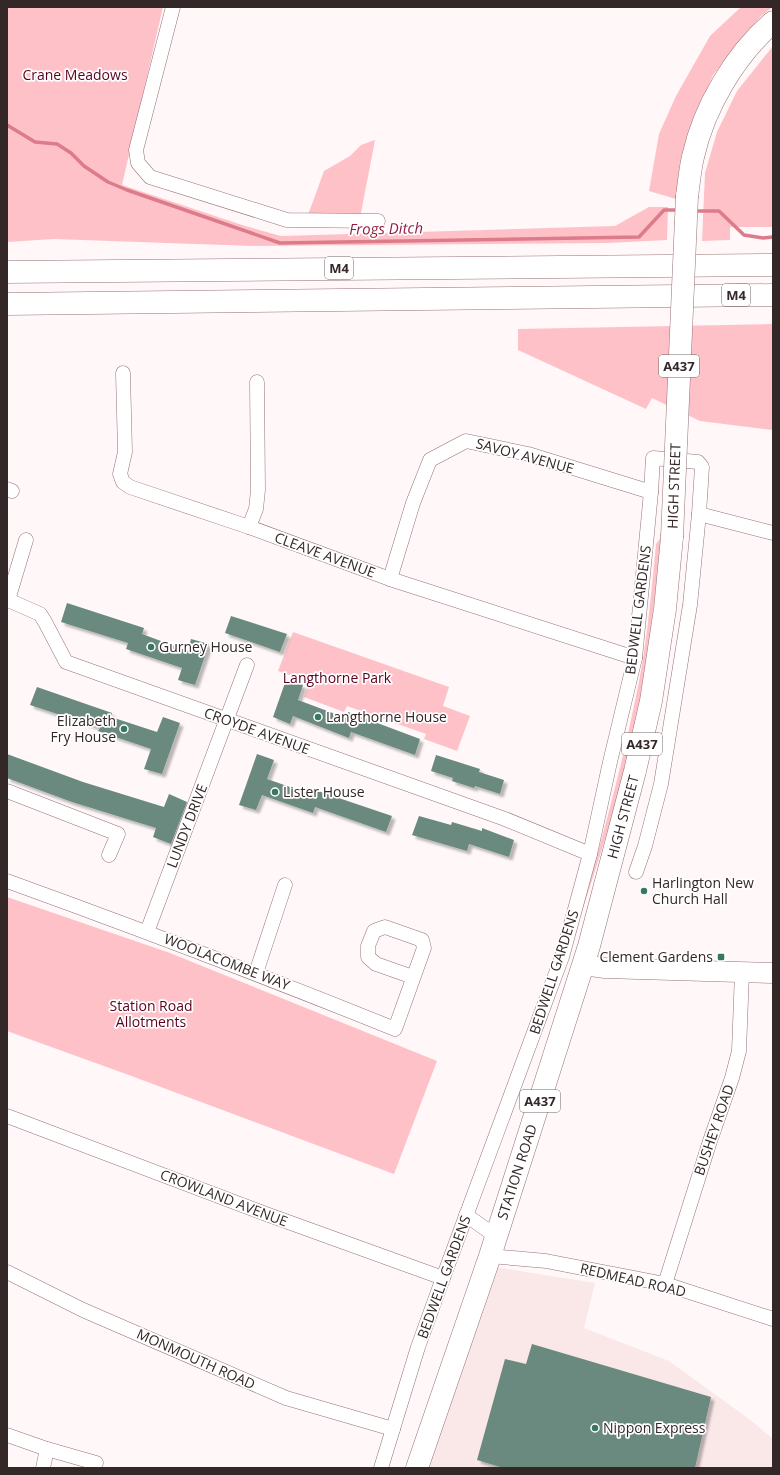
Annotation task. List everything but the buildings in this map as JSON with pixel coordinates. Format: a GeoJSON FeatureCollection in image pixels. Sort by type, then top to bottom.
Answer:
{"type":"FeatureCollection","features":[{"type":"Feature","properties":{"kind":"main road","name":"HIGH STREET"},"geometry":{"type":"LineString","coordinates":[[583,965],[635,771],[651,701],[665,609],[672,537],[687,196],[693,156],[705,120],[719,90],[740,57],[773,22]]}},
{"type":"Feature","properties":{"kind":"main road","name":"M4"},"geometry":{"type":"LineString","coordinates":[[7,272],[773,265]]}},
{"type":"Feature","properties":{"kind":"main road","name":"M4"},"geometry":{"type":"LineString","coordinates":[[7,304],[773,295]]}},
{"type":"Feature","properties":{"kind":"main road","name":"STATION ROAD"},"geometry":{"type":"LineString","coordinates":[[417,1468],[493,1246],[583,965]]}},
{"type":"Feature","properties":{"kind":"street"},"geometry":{"type":"LineString","coordinates":[[173,7],[136,150],[138,163],[150,177],[287,220],[378,221]]}},
{"type":"Feature","properties":{"kind":"street","name":"CLEAVE AVENUE"},"geometry":{"type":"LineString","coordinates":[[123,373],[125,452],[120,474],[122,482],[130,487],[249,527],[390,579],[635,658]]}},
{"type":"Feature","properties":{"kind":"street"},"geometry":{"type":"LineString","coordinates":[[249,527],[256,509],[258,490],[257,382]]}},
{"type":"Feature","properties":{"kind":"street","name":"SAVOY AVENUE"},"geometry":{"type":"LineString","coordinates":[[390,579],[413,503],[430,460],[466,441],[528,454],[651,492]]}},
{"type":"Feature","properties":{"kind":"street","name":"BEDWELL GARDENS"},"geometry":{"type":"LineString","coordinates":[[381,1468],[418,1348],[562,957],[590,854],[635,658],[654,458],[698,462],[702,467],[699,514]]}},
{"type":"Feature","properties":{"kind":"street"},"geometry":{"type":"LineString","coordinates":[[636,872],[645,846],[661,784],[690,605],[699,514],[773,533]]}},
{"type":"Feature","properties":{"kind":"street","name":"CROYDE AVENUE"},"geometry":{"type":"LineString","coordinates":[[26,540],[8,600],[40,614],[66,662],[505,819],[590,854]]}},
{"type":"Feature","properties":{"kind":"street","name":"LUNDY DRIVE"},"geometry":{"type":"LineString","coordinates":[[147,932],[247,665]]}},
{"type":"Feature","properties":{"kind":"street"},"geometry":{"type":"LineString","coordinates":[[7,791],[118,834],[109,855]]}},
{"type":"Feature","properties":{"kind":"street","name":"WOOLACOMBE WAY"},"geometry":{"type":"LineString","coordinates":[[7,881],[256,973],[394,1029],[413,977]]}},
{"type":"Feature","properties":{"kind":"street"},"geometry":{"type":"LineString","coordinates":[[256,973],[285,885]]}},
{"type":"Feature","properties":{"kind":"street"},"geometry":{"type":"LineString","coordinates":[[583,965],[605,968],[773,973]]}},
{"type":"Feature","properties":{"kind":"street","name":"BUSHEY ROAD"},"geometry":{"type":"LineString","coordinates":[[665,1284],[732,1078],[739,1050],[742,972]]}},
{"type":"Feature","properties":{"kind":"street","name":"CROWLAND AVENUE"},"geometry":{"type":"LineString","coordinates":[[7,1116],[266,1214],[443,1278]]}},
{"type":"Feature","properties":{"kind":"street"},"geometry":{"type":"LineString","coordinates":[[466,1215],[493,1246]]}},
{"type":"Feature","properties":{"kind":"street","name":"REDMEAD ROAD"},"geometry":{"type":"LineString","coordinates":[[493,1246],[546,1262],[665,1284],[773,1319]]}},
{"type":"Feature","properties":{"kind":"street","name":"MONMOUTH ROAD"},"geometry":{"type":"LineString","coordinates":[[7,1272],[83,1310],[286,1398],[393,1429]]}},
{"type":"Feature","properties":{"kind":"street"},"geometry":{"type":"LineString","coordinates":[[7,1435],[47,1449],[96,1463]]}},
{"type":"Feature","properties":{"kind":"street"},"geometry":{"type":"LineString","coordinates":[[43,1468],[47,1449]]}},
{"type":"Feature","properties":{"kind":"shaded area"},"geometry":{"type":"Polygon","coordinates":[[[495,1267],[595,1283],[584,1328],[669,1361],[749,1419],[773,1439],[773,1468],[425,1468],[495,1267]]]}},
{"type":"Feature","properties":{"kind":"green space","name":"Crane Meadows"},"geometry":{"type":"Polygon","coordinates":[[[7,7],[163,7],[122,185],[242,225],[281,236],[615,226],[649,207],[668,207],[667,240],[607,243],[253,246],[54,239],[7,242],[7,7]]]}},
{"type":"Feature","properties":{"kind":"green space"},"geometry":{"type":"Polygon","coordinates":[[[741,7],[773,7],[761,16],[713,75],[687,138],[676,199],[649,191],[659,134],[676,96],[710,36],[741,7]]]}},
{"type":"Feature","properties":{"kind":"green space"},"geometry":{"type":"Polygon","coordinates":[[[773,46],[773,227],[730,227],[730,240],[702,241],[705,173],[717,132],[737,91],[773,46]]]}},
{"type":"Feature","properties":{"kind":"green space"},"geometry":{"type":"Polygon","coordinates":[[[375,140],[360,218],[308,215],[324,171],[350,156],[361,145],[375,140]]]}},
{"type":"Feature","properties":{"kind":"green space"},"geometry":{"type":"Polygon","coordinates":[[[773,324],[773,430],[700,421],[652,398],[646,409],[518,350],[518,329],[773,324]]]}},
{"type":"Feature","properties":{"kind":"green space"},"geometry":{"type":"Polygon","coordinates":[[[661,537],[650,634],[634,732],[601,853],[578,924],[601,843],[634,706],[645,646],[656,544],[661,537]]]}},
{"type":"Feature","properties":{"kind":"green space","name":"Langthorne Park"},"geometry":{"type":"Polygon","coordinates":[[[293,632],[449,687],[443,706],[470,716],[457,751],[424,739],[426,734],[347,706],[344,712],[304,697],[309,682],[278,671],[293,632]]]}},
{"type":"Feature","properties":{"kind":"green space","name":"Station Road Allotments"},"geometry":{"type":"Polygon","coordinates":[[[7,897],[170,953],[437,1061],[394,1174],[7,1031],[7,897]]]}},
{"type":"Feature","properties":{"kind":"waterway","name":"Frogs Ditch"},"geometry":{"type":"LineString","coordinates":[[7,125],[35,142],[57,144],[71,153],[84,166],[108,182],[280,243],[639,237],[664,210],[679,210]]}},
{"type":"Feature","properties":{"kind":"waterway","name":"Frogs Ditch"},"geometry":{"type":"LineString","coordinates":[[693,211],[719,211],[744,235],[763,238],[773,237]]}},
{"type":"Feature","properties":{"kind":"place","name":"Gurney House"},"geometry":{"type":"Point","coordinates":[151,647]}},
{"type":"Feature","properties":{"kind":"place","name":"Langthorne House"},"geometry":{"type":"Point","coordinates":[318,717]}},
{"type":"Feature","properties":{"kind":"place","name":"Elizabeth Fry House"},"geometry":{"type":"Point","coordinates":[124,729]}},
{"type":"Feature","properties":{"kind":"place","name":"Lister House"},"geometry":{"type":"Point","coordinates":[275,792]}},
{"type":"Feature","properties":{"kind":"place","name":"Harlington New Church Hall"},"geometry":{"type":"Point","coordinates":[644,891]}},
{"type":"Feature","properties":{"kind":"place","name":"Clement Gardens"},"geometry":{"type":"Point","coordinates":[721,957]}},
{"type":"Feature","properties":{"kind":"place","name":"Nippon Express"},"geometry":{"type":"Point","coordinates":[595,1428]}}]}
